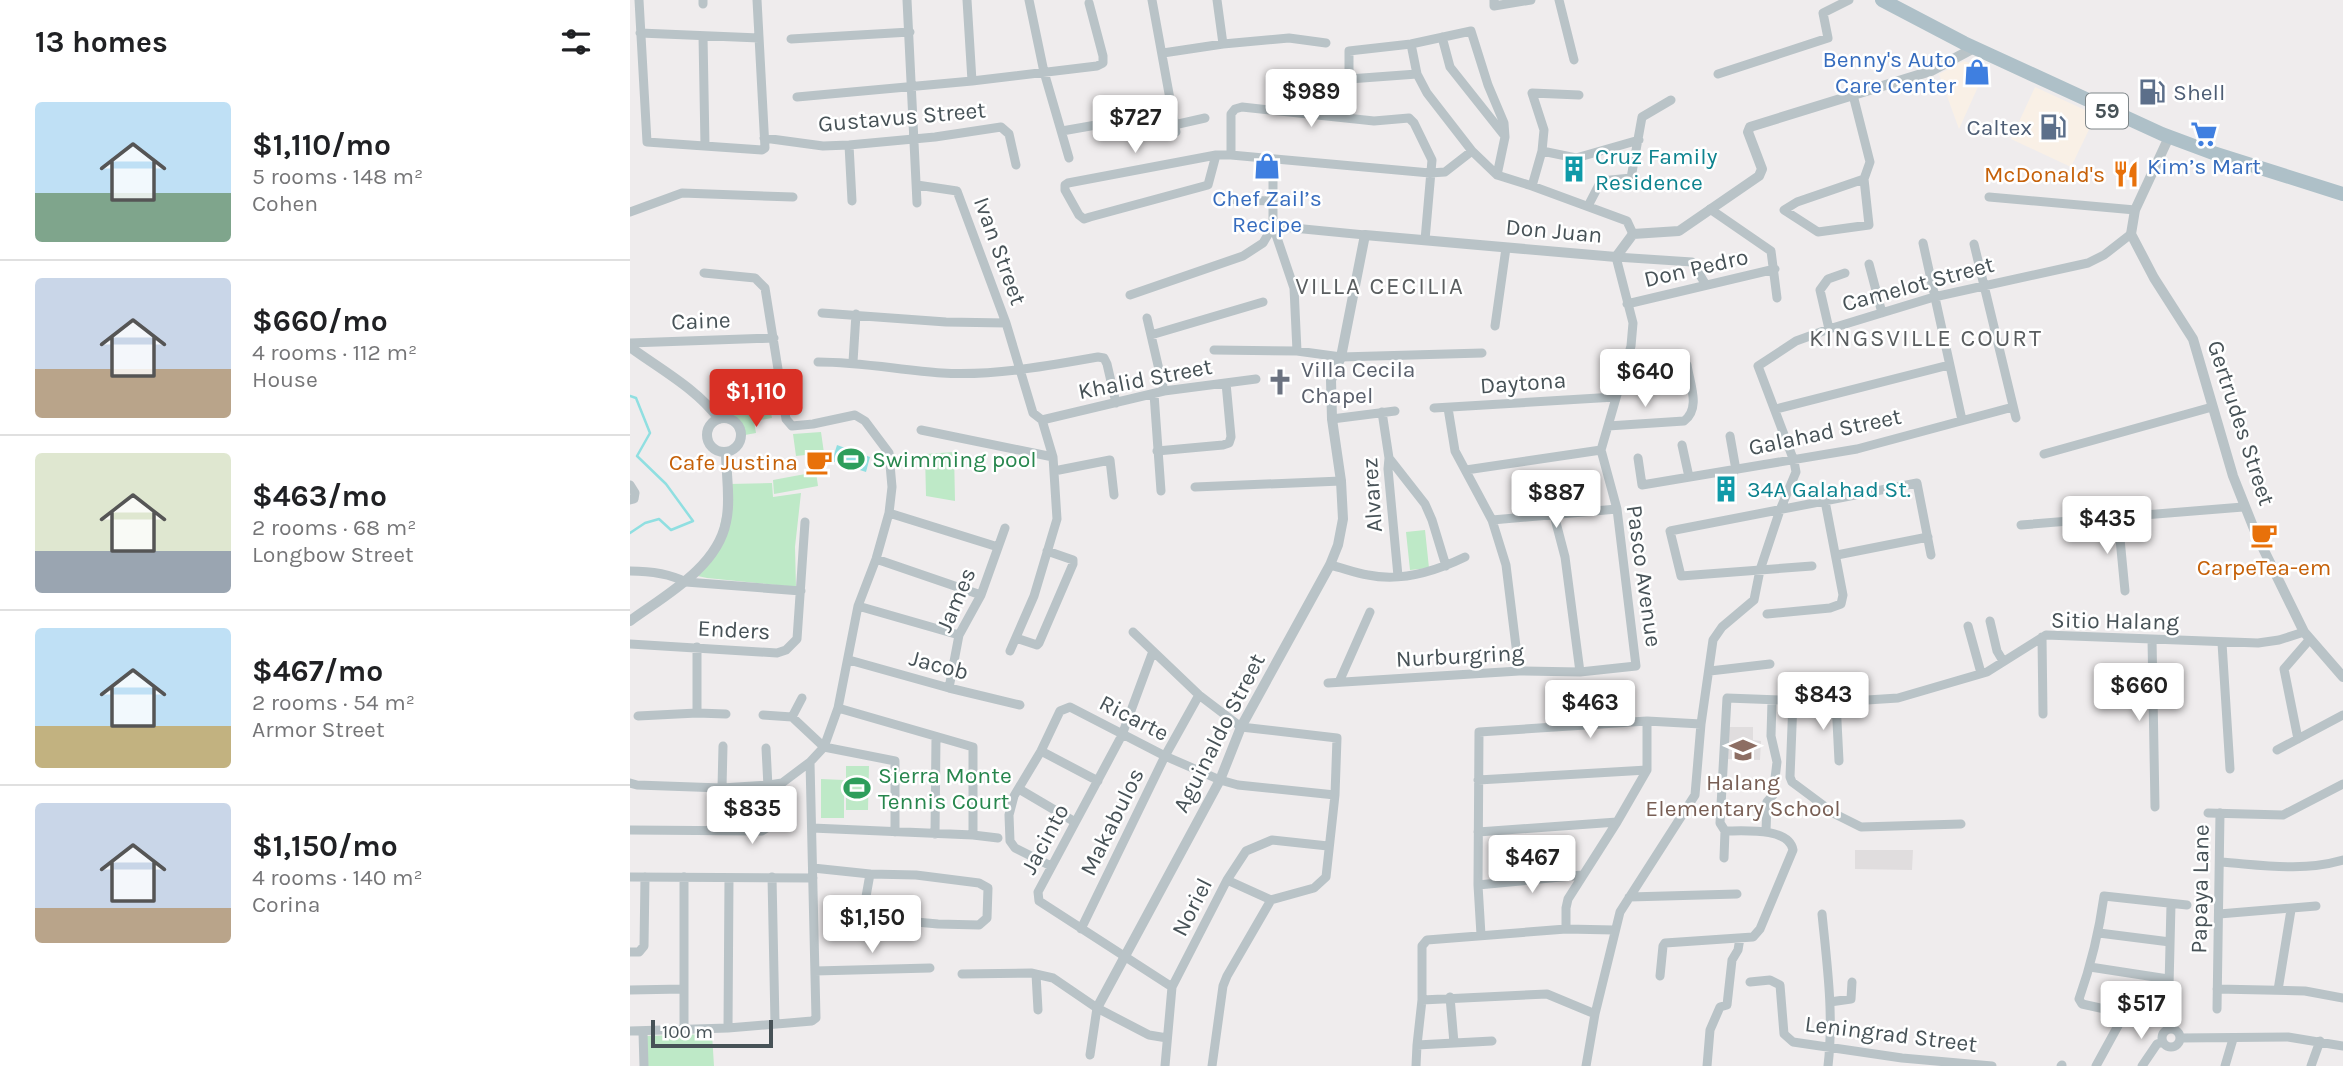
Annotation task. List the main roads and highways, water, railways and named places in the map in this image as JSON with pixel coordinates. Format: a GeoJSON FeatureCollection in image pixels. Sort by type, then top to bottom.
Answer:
{"type":"FeatureCollection","features":[{"type":"Feature","properties":{"kind":"main road","name":"59"},"geometry":{"type":"LineString","coordinates":[[1882,0],[1974,48],[2169,137],[2343,194]]}},
{"type":"Feature","properties":{"kind":"water","name":"Swimming pool"},"geometry":{"type":"Polygon","coordinates":[[[837,445],[870,457],[866,472],[832,461],[837,445]]]}},
{"type":"Feature","properties":{"kind":"waterway"},"geometry":{"type":"LineString","coordinates":[[630,396],[636,398],[650,433],[637,456],[666,484],[693,521],[671,530],[659,519],[645,523],[630,533]]}},
{"type":"Feature","properties":{"kind":"place","name":"Benny's Auto Care Center"},"geometry":{"type":"Point","coordinates":[1977,72]}},
{"type":"Feature","properties":{"kind":"place","name":"Shell"},"geometry":{"type":"Point","coordinates":[2152,92]}},
{"type":"Feature","properties":{"kind":"place","name":"Caltex"},"geometry":{"type":"Point","coordinates":[2053,127]}},
{"type":"Feature","properties":{"kind":"place","name":"Kim’s Mart"},"geometry":{"type":"Point","coordinates":[2204,134]}},
{"type":"Feature","properties":{"kind":"place","name":"Chef Zail’s Recipe"},"geometry":{"type":"Point","coordinates":[1267,166]}},
{"type":"Feature","properties":{"kind":"place","name":"Cruz Family Residence"},"geometry":{"type":"Point","coordinates":[1574,169]}},
{"type":"Feature","properties":{"kind":"place","name":"McDonald's"},"geometry":{"type":"Point","coordinates":[2126,174]}},
{"type":"Feature","properties":{"kind":"place","name":"Villa Cecila Chapel"},"geometry":{"type":"Point","coordinates":[1280,382]}},
{"type":"Feature","properties":{"kind":"place","name":"Swimming pool"},"geometry":{"type":"Point","coordinates":[851,459]}},
{"type":"Feature","properties":{"kind":"place","name":"Cafe Justina"},"geometry":{"type":"Point","coordinates":[819,462]}},
{"type":"Feature","properties":{"kind":"place","name":"34A Galahad St."},"geometry":{"type":"Point","coordinates":[1726,489]}},
{"type":"Feature","properties":{"kind":"place","name":"CarpeTea-em"},"geometry":{"type":"Point","coordinates":[2264,535]}},
{"type":"Feature","properties":{"kind":"place","name":"Halang Elementary School"},"geometry":{"type":"Point","coordinates":[1743,750]}},
{"type":"Feature","properties":{"kind":"place","name":"Sierra Monte Tennis Court"},"geometry":{"type":"Point","coordinates":[857,788]}},
{"type":"Feature","properties":{"kind":"district","name":"VILLA CECILIA"},"geometry":{"type":"Point","coordinates":[1380,286]}},
{"type":"Feature","properties":{"kind":"district","name":"KINGSVILLE COURT"},"geometry":{"type":"Point","coordinates":[1926,338]}}]}
